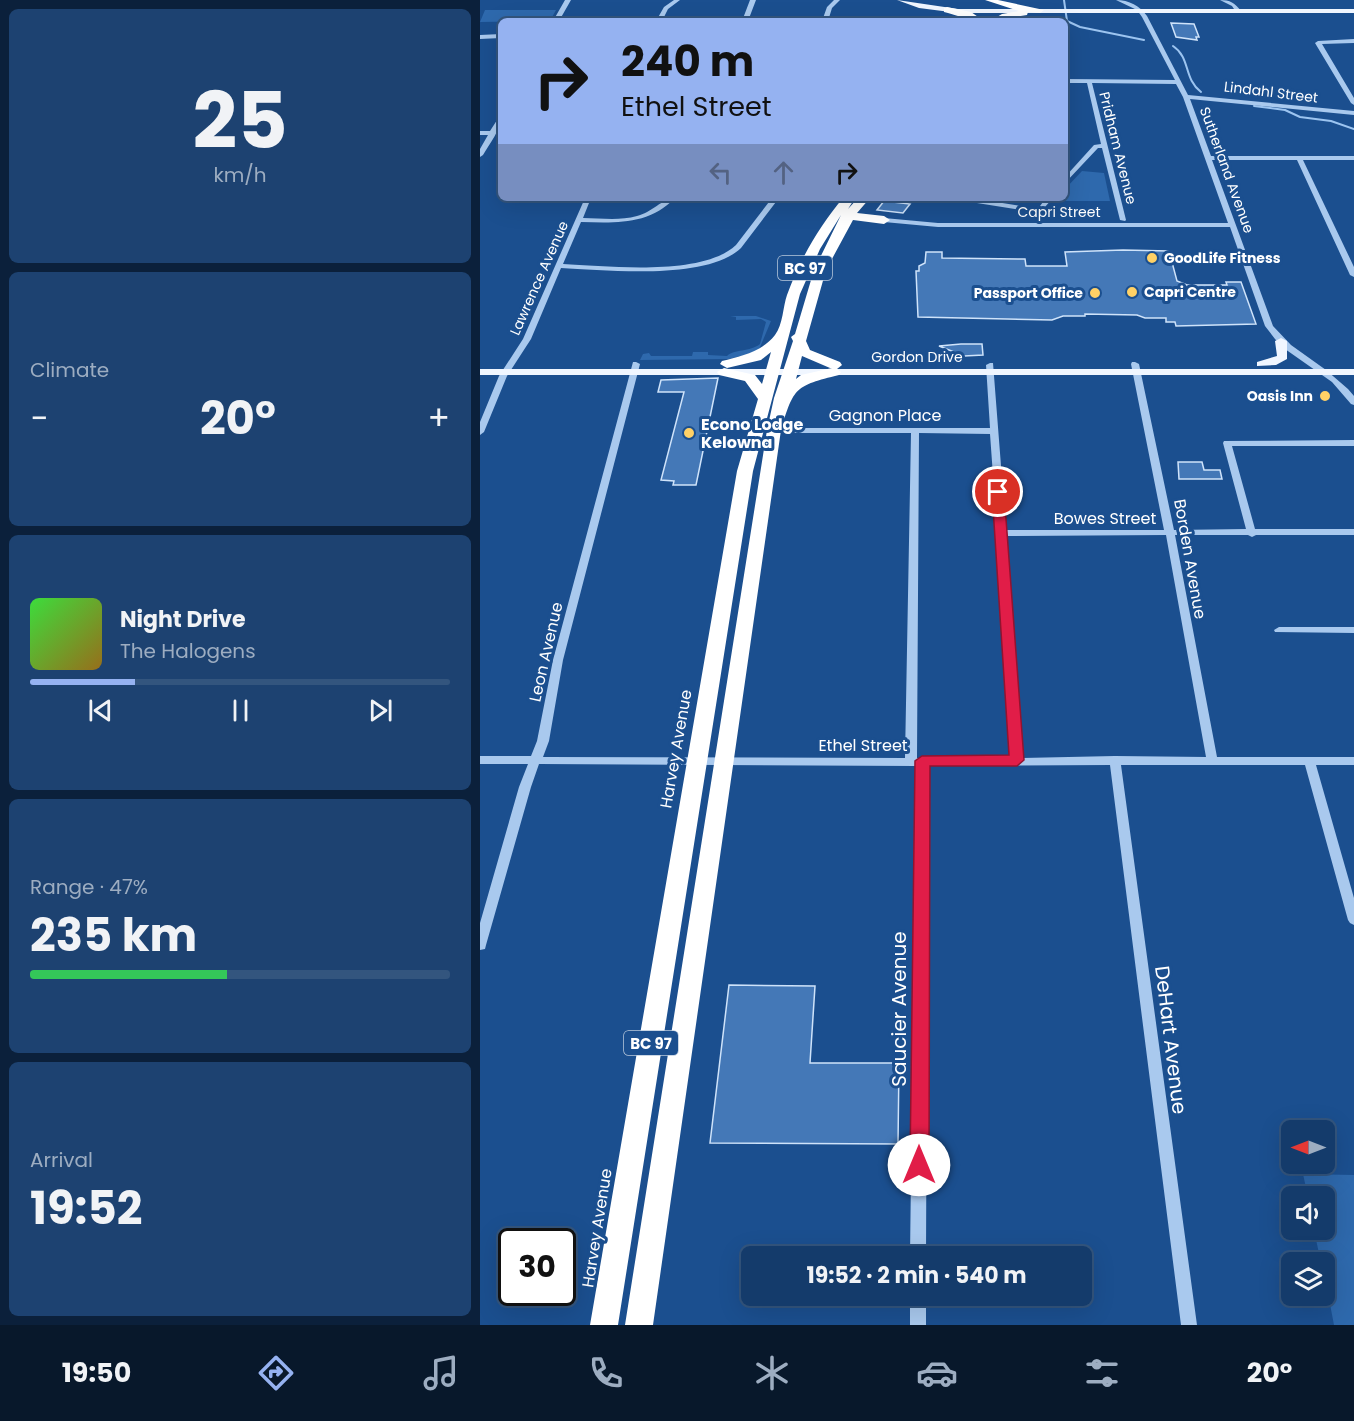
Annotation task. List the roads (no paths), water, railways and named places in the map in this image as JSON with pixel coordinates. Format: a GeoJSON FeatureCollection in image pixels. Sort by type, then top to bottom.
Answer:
{"type":"FeatureCollection","features":[{"type":"Feature","properties":{"kind":"highway"},"geometry":{"type":"LineString","coordinates":[[947,10],[965,7],[976,0],[986,18]]}},
{"type":"Feature","properties":{"kind":"highway"},"geometry":{"type":"LineString","coordinates":[[986,18],[988,0],[1013,8],[1040,10]]}},
{"type":"Feature","properties":{"kind":"highway"},"geometry":{"type":"LineString","coordinates":[[947,10],[986,18],[1028,12]]}},
{"type":"Feature","properties":{"kind":"highway"},"geometry":{"type":"LineString","coordinates":[[853,204],[884,220]]}},
{"type":"Feature","properties":{"kind":"highway","name":"Harvey Avenue"},"geometry":{"type":"LineString","coordinates":[[604,1325],[741,495],[773,398],[789,368],[820,270],[853,204]]}},
{"type":"Feature","properties":{"kind":"highway","name":"Harvey Avenue"},"geometry":{"type":"LineString","coordinates":[[639,1325],[722,762],[774,430],[772,368],[794,294],[814,249],[853,204]]}},
{"type":"Feature","properties":{"kind":"highway"},"geometry":{"type":"LineString","coordinates":[[840,232],[861,223],[884,220]]}},
{"type":"Feature","properties":{"kind":"highway"},"geometry":{"type":"LineString","coordinates":[[726,368],[756,357],[782,335]]}},
{"type":"Feature","properties":{"kind":"highway"},"geometry":{"type":"LineString","coordinates":[[798,337],[804,352],[835,368]]}},
{"type":"Feature","properties":{"kind":"highway"},"geometry":{"type":"LineString","coordinates":[[726,368],[750,378],[773,398],[806,378],[835,368]]}},
{"type":"Feature","properties":{"kind":"main road"},"geometry":{"type":"LineString","coordinates":[[901,0],[919,6],[947,10]]}},
{"type":"Feature","properties":{"kind":"main road"},"geometry":{"type":"LineString","coordinates":[[986,18],[1040,10],[1056,11]]}},
{"type":"Feature","properties":{"kind":"main road"},"geometry":{"type":"LineString","coordinates":[[1141,11],[1354,11]]}},
{"type":"Feature","properties":{"kind":"main road"},"geometry":{"type":"LineString","coordinates":[[1028,12],[1238,11]]}},
{"type":"Feature","properties":{"kind":"main road"},"geometry":{"type":"LineString","coordinates":[[1261,364],[1280,360],[1283,355],[1281,341]]}},
{"type":"Feature","properties":{"kind":"main road","name":"Gordon Drive"},"geometry":{"type":"LineString","coordinates":[[480,364],[508,368],[1136,368],[1354,373]]}},
{"type":"Feature","properties":{"kind":"main road","name":"Gordon Drive"},"geometry":{"type":"LineString","coordinates":[[1136,368],[1354,364]]}},
{"type":"Feature","properties":{"kind":"main road","name":"Gordon Drive"},"geometry":{"type":"LineString","coordinates":[[480,372],[508,368]]}},
{"type":"Feature","properties":{"kind":"main road"},"geometry":{"type":"LineString","coordinates":[[1346,389],[1348,379],[1354,373]]}},
{"type":"Feature","properties":{"kind":"street"},"geometry":{"type":"LineString","coordinates":[[558,18],[568,0]]}},
{"type":"Feature","properties":{"kind":"street"},"geometry":{"type":"LineString","coordinates":[[660,18],[666,8],[677,0]]}},
{"type":"Feature","properties":{"kind":"street"},"geometry":{"type":"LineString","coordinates":[[747,18],[753,0]]}},
{"type":"Feature","properties":{"kind":"street"},"geometry":{"type":"LineString","coordinates":[[826,18],[830,7],[837,0]]}},
{"type":"Feature","properties":{"kind":"street"},"geometry":{"type":"LineString","coordinates":[[1119,0],[1141,11]]}},
{"type":"Feature","properties":{"kind":"street"},"geometry":{"type":"LineString","coordinates":[[1223,0],[1229,6],[1223,11]]}},
{"type":"Feature","properties":{"kind":"street"},"geometry":{"type":"LineString","coordinates":[[1223,0],[1238,11]]}},
{"type":"Feature","properties":{"kind":"street","name":"Sutherland Avenue"},"geometry":{"type":"LineString","coordinates":[[1141,11],[1178,82],[1210,158],[1269,326],[1281,341],[1346,389],[1354,402]]}},
{"type":"Feature","properties":{"kind":"street"},"geometry":{"type":"LineString","coordinates":[[480,37],[498,36]]}},
{"type":"Feature","properties":{"kind":"street"},"geometry":{"type":"LineString","coordinates":[[1354,41],[1324,41],[1318,45],[1354,103]]}},
{"type":"Feature","properties":{"kind":"street"},"geometry":{"type":"LineString","coordinates":[[1068,81],[1178,82]]}},
{"type":"Feature","properties":{"kind":"street","name":"Pridham Avenue"},"geometry":{"type":"LineString","coordinates":[[1089,81],[1123,220]]}},
{"type":"Feature","properties":{"kind":"street","name":"Lindahl Street"},"geometry":{"type":"LineString","coordinates":[[1185,97],[1354,113]]}},
{"type":"Feature","properties":{"kind":"street"},"geometry":{"type":"LineString","coordinates":[[480,155],[498,124]]}},
{"type":"Feature","properties":{"kind":"street"},"geometry":{"type":"LineString","coordinates":[[480,133],[493,133]]}},
{"type":"Feature","properties":{"kind":"street"},"geometry":{"type":"LineString","coordinates":[[1068,178],[1095,146],[1104,146]]}},
{"type":"Feature","properties":{"kind":"street"},"geometry":{"type":"LineString","coordinates":[[1210,158],[1354,158]]}},
{"type":"Feature","properties":{"kind":"street"},"geometry":{"type":"LineString","coordinates":[[1299,158],[1354,275]]}},
{"type":"Feature","properties":{"kind":"street","name":"Lawrence Avenue"},"geometry":{"type":"LineString","coordinates":[[480,432],[508,368],[527,339],[561,266],[587,201]]}},
{"type":"Feature","properties":{"kind":"street"},"geometry":{"type":"LineString","coordinates":[[579,220],[646,218],[669,201]]}},
{"type":"Feature","properties":{"kind":"street"},"geometry":{"type":"LineString","coordinates":[[561,266],[675,267],[718,261],[733,251],[774,201]]}},
{"type":"Feature","properties":{"kind":"street"},"geometry":{"type":"LineString","coordinates":[[977,201],[1033,210],[1042,207],[1047,201]]}},
{"type":"Feature","properties":{"kind":"street","name":"Capri Street"},"geometry":{"type":"LineString","coordinates":[[884,220],[938,225],[1233,225]]}},
{"type":"Feature","properties":{"kind":"street"},"geometry":{"type":"LineString","coordinates":[[1343,251],[1354,251]]}},
{"type":"Feature","properties":{"kind":"street","name":"Leon Avenue"},"geometry":{"type":"LineString","coordinates":[[480,945],[525,787],[537,759],[558,660],[635,368]]}},
{"type":"Feature","properties":{"kind":"street"},"geometry":{"type":"LineString","coordinates":[[990,368],[999,533],[1017,760]]}},
{"type":"Feature","properties":{"kind":"street","name":"Borden Avenue"},"geometry":{"type":"LineString","coordinates":[[1136,368],[1212,760]]}},
{"type":"Feature","properties":{"kind":"street","name":"Gagnon Place"},"geometry":{"type":"LineString","coordinates":[[774,430],[995,431]]}},
{"type":"Feature","properties":{"kind":"street","name":"Saucier Avenue"},"geometry":{"type":"LineString","coordinates":[[915,430],[918,1246]]}},
{"type":"Feature","properties":{"kind":"street"},"geometry":{"type":"LineString","coordinates":[[1252,534],[1227,443],[1354,443]]}},
{"type":"Feature","properties":{"kind":"street","name":"Bowes Street"},"geometry":{"type":"LineString","coordinates":[[999,533],[1354,532]]}},
{"type":"Feature","properties":{"kind":"street"},"geometry":{"type":"LineString","coordinates":[[1279,630],[1354,630]]}},
{"type":"Feature","properties":{"kind":"street","name":"Ethel Street"},"geometry":{"type":"LineString","coordinates":[[480,760],[722,762],[1354,760]]}},
{"type":"Feature","properties":{"kind":"street","name":"DeHart Avenue"},"geometry":{"type":"LineString","coordinates":[[1115,760],[1189,1325]]}},
{"type":"Feature","properties":{"kind":"street"},"geometry":{"type":"LineString","coordinates":[[1309,760],[1354,920]]}},
{"type":"Feature","properties":{"kind":"street"},"geometry":{"type":"LineString","coordinates":[[918,1306],[918,1325]]}},
{"type":"Feature","properties":{"kind":"waterway"},"geometry":{"type":"LineString","coordinates":[[1064,0],[1067,18]]}},
{"type":"Feature","properties":{"kind":"waterway"},"geometry":{"type":"LineString","coordinates":[[1068,21],[1080,27],[1144,40]]}},
{"type":"Feature","properties":{"kind":"waterway"},"geometry":{"type":"LineString","coordinates":[[1173,46],[1179,51],[1192,81],[1201,92]]}},
{"type":"Feature","properties":{"kind":"waterway"},"geometry":{"type":"LineString","coordinates":[[1254,106],[1285,110],[1300,117],[1331,121],[1354,129]]}},
{"type":"Feature","properties":{"kind":"place","name":"GoodLife Fitness"},"geometry":{"type":"Point","coordinates":[1152,258]}},
{"type":"Feature","properties":{"kind":"place","name":"Capri Centre"},"geometry":{"type":"Point","coordinates":[1132,292]}},
{"type":"Feature","properties":{"kind":"place","name":"Passport Office"},"geometry":{"type":"Point","coordinates":[1095,293]}},
{"type":"Feature","properties":{"kind":"place","name":"Oasis Inn"},"geometry":{"type":"Point","coordinates":[1325,396]}},
{"type":"Feature","properties":{"kind":"place","name":"Econo Lodge Kelowna"},"geometry":{"type":"Point","coordinates":[689,433]}}]}
